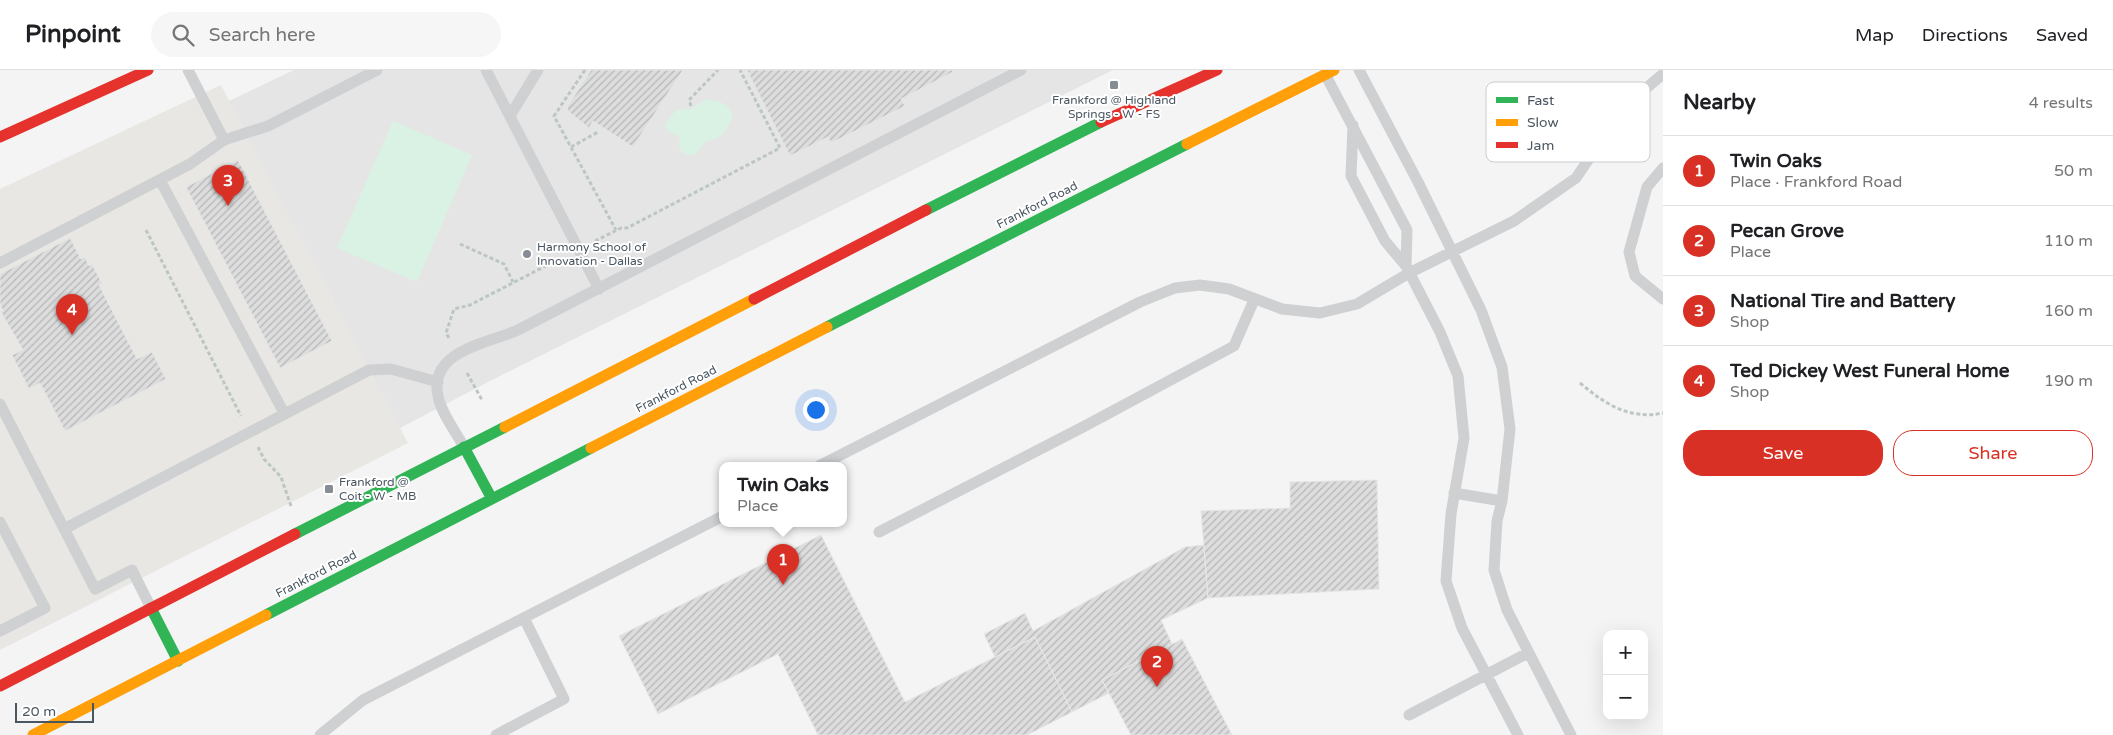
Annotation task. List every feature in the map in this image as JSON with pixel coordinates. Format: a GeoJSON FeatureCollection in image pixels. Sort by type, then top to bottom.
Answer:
{"type":"FeatureCollection","features":[{"type":"Feature","properties":{"kind":"main road"},"geometry":{"type":"LineString","coordinates":[[0,137],[148,70]]}},
{"type":"Feature","properties":{"kind":"main road"},"geometry":{"type":"LineString","coordinates":[[0,686],[1069,136],[1217,70]]}},
{"type":"Feature","properties":{"kind":"main road","name":"Frankford Road"},"geometry":{"type":"LineString","coordinates":[[33,735],[1327,72]]}},
{"type":"Feature","properties":{"kind":"main road"},"geometry":{"type":"LineString","coordinates":[[464,447],[492,500]]}},
{"type":"Feature","properties":{"kind":"main road"},"geometry":{"type":"LineString","coordinates":[[151,608],[178,661]]}},
{"type":"Feature","properties":{"kind":"lane"},"geometry":{"type":"LineString","coordinates":[[188,70],[224,140]]}},
{"type":"Feature","properties":{"kind":"lane"},"geometry":{"type":"LineString","coordinates":[[0,263],[196,161],[224,140],[268,126],[377,70]]}},
{"type":"Feature","properties":{"kind":"lane"},"geometry":{"type":"LineString","coordinates":[[486,70],[599,289]]}},
{"type":"Feature","properties":{"kind":"lane"},"geometry":{"type":"LineString","coordinates":[[510,116],[538,70]]}},
{"type":"Feature","properties":{"kind":"lane"},"geometry":{"type":"LineString","coordinates":[[464,447],[438,397],[438,382],[444,367],[461,350],[518,330],[1021,70]]}},
{"type":"Feature","properties":{"kind":"lane"},"geometry":{"type":"LineString","coordinates":[[1360,70],[1481,310],[1502,366],[1510,429],[1502,502],[1497,521],[1494,570],[1507,610],[1571,735]]}},
{"type":"Feature","properties":{"kind":"lane"},"geometry":{"type":"LineString","coordinates":[[1327,72],[1407,230],[1407,270]]}},
{"type":"Feature","properties":{"kind":"lane"},"geometry":{"type":"LineString","coordinates":[[1650,85],[1663,74]]}},
{"type":"Feature","properties":{"kind":"lane"},"geometry":{"type":"LineString","coordinates":[[1353,125],[1351,176],[1385,242],[1407,270],[1440,332],[1458,376],[1464,438],[1454,493],[1446,581],[1462,628],[1518,735]]}},
{"type":"Feature","properties":{"kind":"lane"},"geometry":{"type":"LineString","coordinates":[[827,462],[1131,306],[1175,288],[1200,286],[1229,289],[1282,309],[1320,313],[1357,304],[1407,270],[1452,251],[1514,220],[1576,178],[1587,162]]}},
{"type":"Feature","properties":{"kind":"lane"},"geometry":{"type":"LineString","coordinates":[[1663,168],[1647,187],[1629,252],[1635,276],[1663,299]]}},
{"type":"Feature","properties":{"kind":"lane"},"geometry":{"type":"LineString","coordinates":[[160,180],[284,414]]}},
{"type":"Feature","properties":{"kind":"lane"},"geometry":{"type":"LineString","coordinates":[[879,532],[1234,346],[1254,300]]}},
{"type":"Feature","properties":{"kind":"lane"},"geometry":{"type":"LineString","coordinates":[[64,528],[369,370],[391,369],[438,382]]}},
{"type":"Feature","properties":{"kind":"lane"},"geometry":{"type":"LineString","coordinates":[[0,404],[95,589],[132,570],[151,608]]}},
{"type":"Feature","properties":{"kind":"lane"},"geometry":{"type":"LineString","coordinates":[[1454,493],[1502,502]]}},
{"type":"Feature","properties":{"kind":"lane"},"geometry":{"type":"LineString","coordinates":[[320,735],[364,700],[719,518]]}},
{"type":"Feature","properties":{"kind":"lane"},"geometry":{"type":"LineString","coordinates":[[0,522],[44,608],[0,631]]}},
{"type":"Feature","properties":{"kind":"lane"},"geometry":{"type":"LineString","coordinates":[[496,735],[564,699],[524,618]]}},
{"type":"Feature","properties":{"kind":"lane"},"geometry":{"type":"LineString","coordinates":[[1409,714],[1528,653]]}},
{"type":"Feature","properties":{"kind":"path"},"geometry":{"type":"LineString","coordinates":[[585,70],[554,116],[616,230]]}},
{"type":"Feature","properties":{"kind":"path"},"geometry":{"type":"LineString","coordinates":[[691,106],[689,100],[718,70]]}},
{"type":"Feature","properties":{"kind":"path"},"geometry":{"type":"LineString","coordinates":[[592,242],[616,230],[627,228],[780,148],[740,70]]}},
{"type":"Feature","properties":{"kind":"path"},"geometry":{"type":"LineString","coordinates":[[571,148],[598,132]]}},
{"type":"Feature","properties":{"kind":"path"},"geometry":{"type":"LineString","coordinates":[[146,230],[243,419]]}},
{"type":"Feature","properties":{"kind":"path"},"geometry":{"type":"LineString","coordinates":[[460,244],[504,264],[513,282]]}},
{"type":"Feature","properties":{"kind":"path"},"geometry":{"type":"LineString","coordinates":[[450,338],[446,333],[454,309],[470,305],[561,258]]}},
{"type":"Feature","properties":{"kind":"path"},"geometry":{"type":"LineString","coordinates":[[467,373],[482,400]]}},
{"type":"Feature","properties":{"kind":"path"},"geometry":{"type":"LineString","coordinates":[[1580,383],[1597,397],[1621,412],[1648,416],[1663,413]]}},
{"type":"Feature","properties":{"kind":"path"},"geometry":{"type":"LineString","coordinates":[[257,447],[264,459],[281,477],[294,511]]}},
{"type":"Feature","properties":{"kind":"shaded area","name":"Harmony School of Innovation - Dallas"},"geometry":{"type":"Polygon","coordinates":[[[294,70],[1113,70],[490,381],[400,428],[229,101],[294,70]]]}},
{"type":"Feature","properties":{"kind":"shaded area"},"geometry":{"type":"Polygon","coordinates":[[[221,85],[408,443],[0,650],[0,189],[221,85]]]}},
{"type":"Feature","properties":{"kind":"green space"},"geometry":{"type":"Polygon","coordinates":[[[707,99],[715,100],[729,108],[733,115],[729,125],[720,136],[706,141],[694,156],[682,152],[679,147],[680,138],[667,130],[665,125],[676,110],[691,109],[707,99]]]}},
{"type":"Feature","properties":{"kind":"green space"},"geometry":{"type":"Polygon","coordinates":[[[393,121],[472,155],[417,282],[337,248],[393,121]]]}},
{"type":"Feature","properties":{"kind":"building"},"geometry":{"type":"Polygon","coordinates":[[[591,70],[683,70],[633,147],[593,121],[589,128],[568,111],[567,107],[591,70]]]}},
{"type":"Feature","properties":{"kind":"building"},"geometry":{"type":"Polygon","coordinates":[[[747,70],[952,70],[953,72],[901,99],[905,106],[831,143],[828,137],[790,156],[747,70]]]}},
{"type":"Feature","properties":{"kind":"building"},"geometry":{"type":"Polygon","coordinates":[[[238,160],[332,341],[280,368],[186,187],[238,160]]]}},
{"type":"Feature","properties":{"kind":"building"},"geometry":{"type":"Polygon","coordinates":[[[70,238],[81,259],[85,257],[89,266],[92,264],[102,283],[99,285],[137,359],[152,352],[166,379],[65,431],[40,383],[29,389],[12,355],[23,350],[1,312],[3,311],[0,304],[0,274],[70,238]]]}},
{"type":"Feature","properties":{"kind":"building"},"geometry":{"type":"Polygon","coordinates":[[[1377,480],[1379,589],[1208,598],[1201,511],[1290,508],[1290,482],[1377,480]]]}},
{"type":"Feature","properties":{"kind":"building"},"geometry":{"type":"Polygon","coordinates":[[[821,535],[905,702],[1035,637],[1072,712],[1027,735],[818,735],[778,654],[658,714],[619,636],[821,535]]]}},
{"type":"Feature","properties":{"kind":"building"},"geometry":{"type":"Polygon","coordinates":[[[1204,545],[1208,598],[1161,620],[1172,644],[1102,680],[1109,693],[1072,712],[1035,637],[995,657],[984,634],[1025,613],[1033,631],[1185,547],[1204,545]]]}},
{"type":"Feature","properties":{"kind":"building"},"geometry":{"type":"Polygon","coordinates":[[[1182,639],[1232,735],[1131,735],[1102,680],[1182,639]]]}},
{"type":"Feature","properties":{"kind":"traffic: fast"},"geometry":{"type":"LineString","coordinates":[[926,210],[1101,122]]}},
{"type":"Feature","properties":{"kind":"traffic: fast"},"geometry":{"type":"LineString","coordinates":[[827,327],[1187,144]]}},
{"type":"Feature","properties":{"kind":"traffic: fast"},"geometry":{"type":"LineString","coordinates":[[295,534],[505,427]]}},
{"type":"Feature","properties":{"kind":"traffic: fast"},"geometry":{"type":"LineString","coordinates":[[464,447],[492,499]]}},
{"type":"Feature","properties":{"kind":"traffic: fast"},"geometry":{"type":"LineString","coordinates":[[266,615],[591,448]]}},
{"type":"Feature","properties":{"kind":"traffic: fast"},"geometry":{"type":"LineString","coordinates":[[151,608],[178,661]]}},
{"type":"Feature","properties":{"kind":"traffic: slow"},"geometry":{"type":"LineString","coordinates":[[1187,144],[1334,70]]}},
{"type":"Feature","properties":{"kind":"traffic: slow"},"geometry":{"type":"LineString","coordinates":[[505,427],[754,299]]}},
{"type":"Feature","properties":{"kind":"traffic: slow"},"geometry":{"type":"LineString","coordinates":[[591,448],[827,327]]}},
{"type":"Feature","properties":{"kind":"traffic: slow"},"geometry":{"type":"LineString","coordinates":[[33,735],[266,615]]}},
{"type":"Feature","properties":{"kind":"traffic: jam"},"geometry":{"type":"LineString","coordinates":[[0,137],[148,70]]}},
{"type":"Feature","properties":{"kind":"traffic: jam"},"geometry":{"type":"LineString","coordinates":[[1101,122],[1217,70]]}},
{"type":"Feature","properties":{"kind":"traffic: jam"},"geometry":{"type":"LineString","coordinates":[[754,299],[926,210]]}},
{"type":"Feature","properties":{"kind":"traffic: jam"},"geometry":{"type":"LineString","coordinates":[[0,686],[295,534]]}},
{"type":"Feature","properties":{"kind":"place","name":"Frankford @ Highland Springs - W - FS"},"geometry":{"type":"Point","coordinates":[1114,85]}},
{"type":"Feature","properties":{"kind":"place","name":"National Tire and Battery"},"geometry":{"type":"Point","coordinates":[228,206]}},
{"type":"Feature","properties":{"kind":"place","name":"Harmony School of Innovation - Dallas"},"geometry":{"type":"Point","coordinates":[527,254]}},
{"type":"Feature","properties":{"kind":"place","name":"Ted Dickey West Funeral Home"},"geometry":{"type":"Point","coordinates":[72,335]}},
{"type":"Feature","properties":{"kind":"place","name":"Frankford @ Coit - W - MB"},"geometry":{"type":"Point","coordinates":[329,489]}},
{"type":"Feature","properties":{"kind":"place","name":"Twin Oaks"},"geometry":{"type":"Point","coordinates":[783,585]}},
{"type":"Feature","properties":{"kind":"place","name":"Pecan Grove"},"geometry":{"type":"Point","coordinates":[1157,687]}}]}
